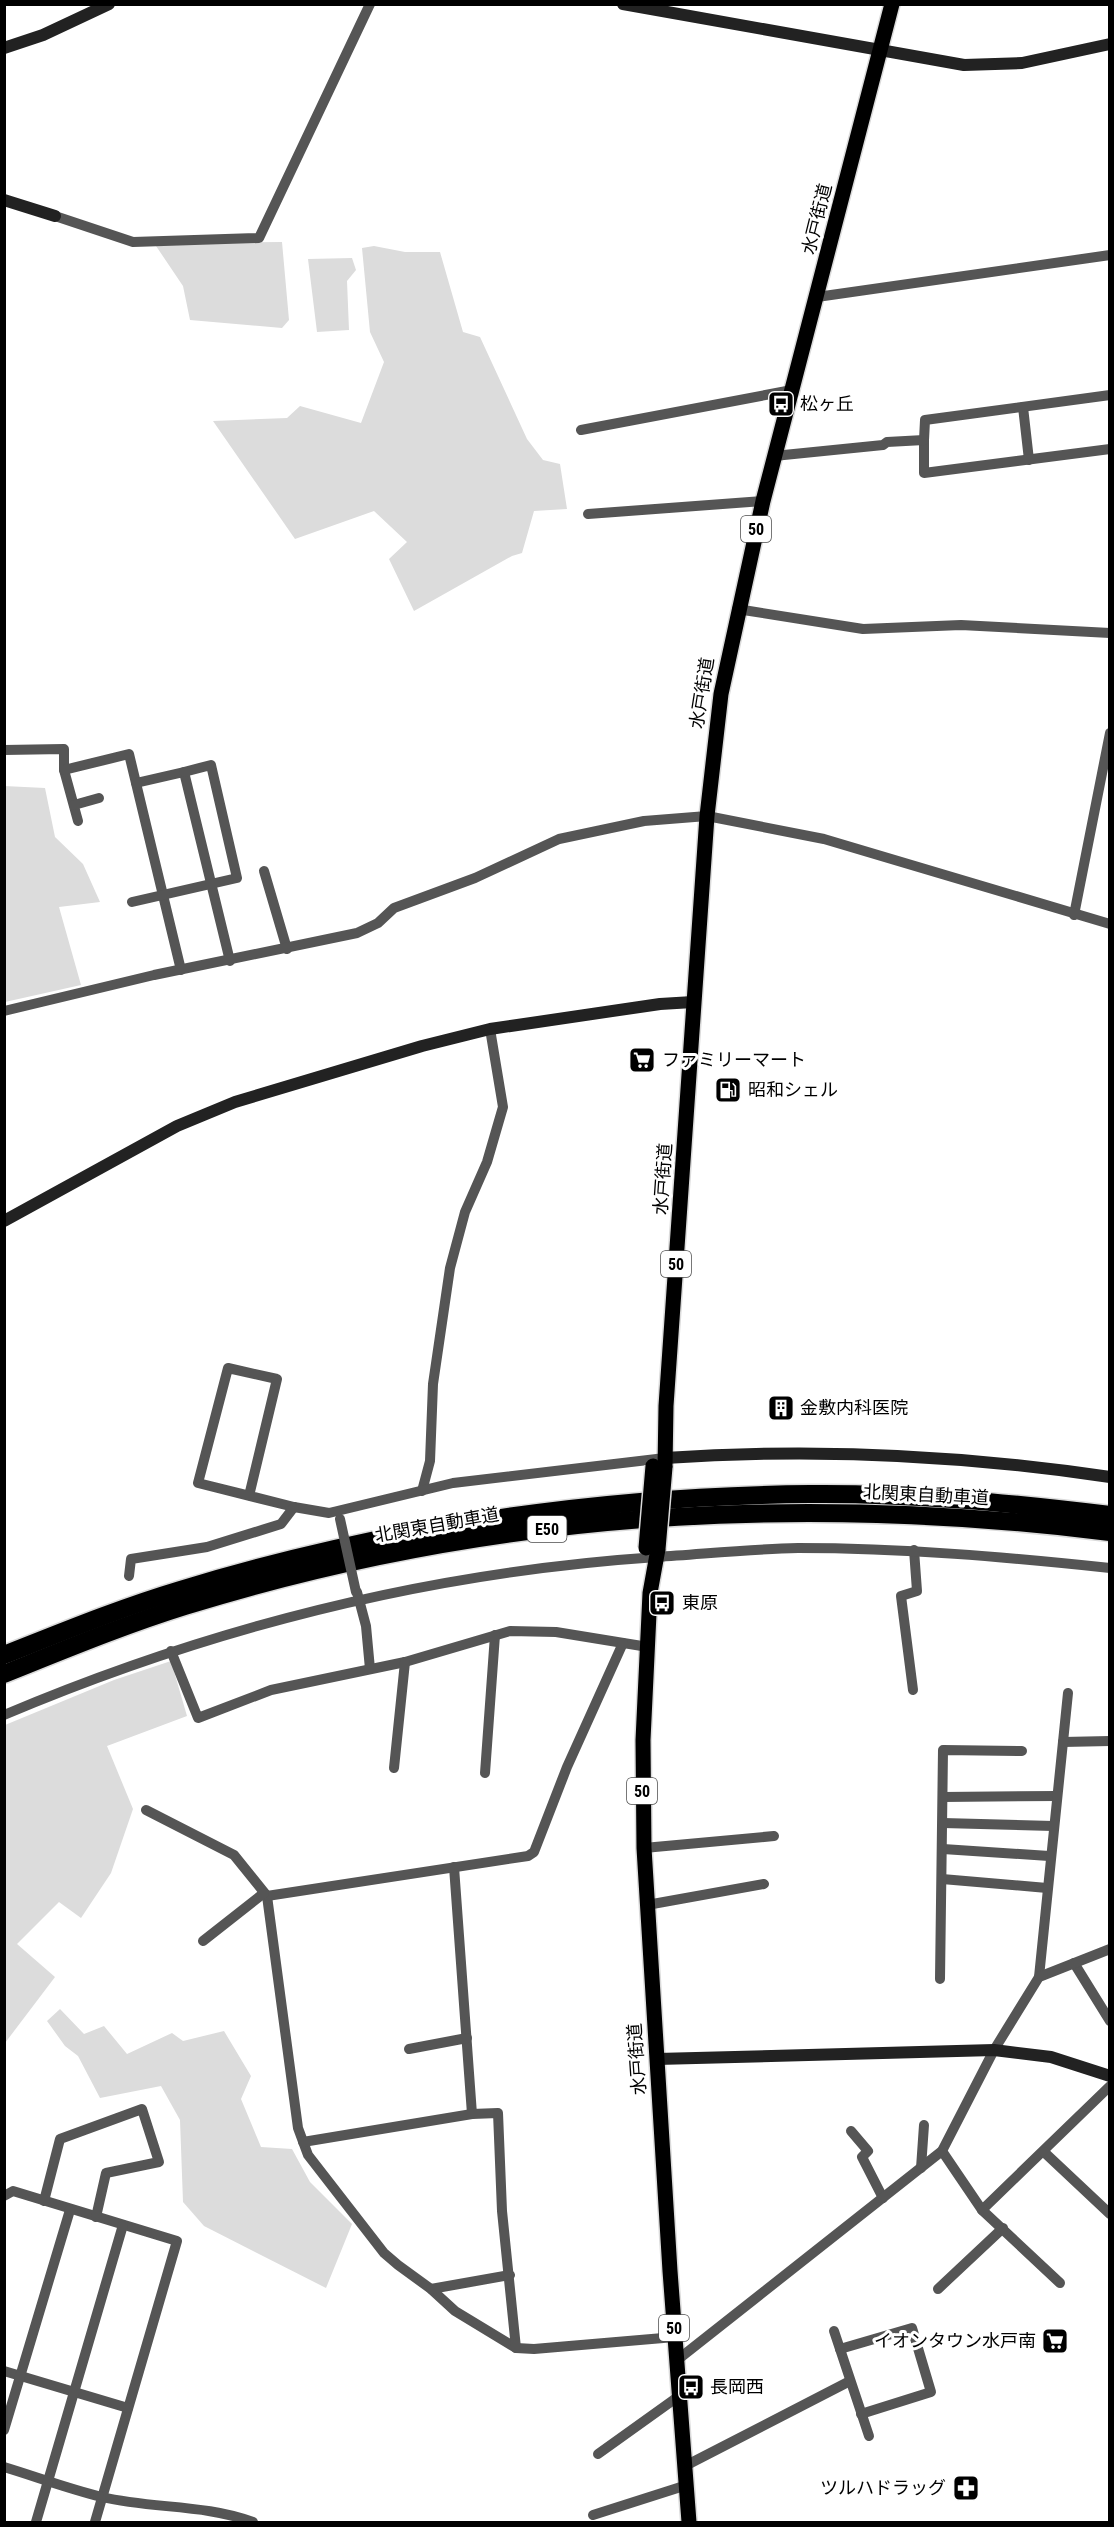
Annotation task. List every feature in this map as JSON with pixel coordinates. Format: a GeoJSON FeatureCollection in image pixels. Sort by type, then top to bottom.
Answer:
{"type":"FeatureCollection","features":[{"type":"Feature","properties":{"kind":"highway","name":"北関東自動車道"},"geometry":{"type":"LineString","coordinates":[[4,1655],[136,1605],[251,1569],[406,1534],[567,1509],[716,1496],[813,1494],[976,1500],[1110,1515]]}},
{"type":"Feature","properties":{"kind":"highway","name":"北関東自動車道"},"geometry":{"type":"LineString","coordinates":[[4,1674],[184,1606],[400,1552],[527,1531],[608,1521],[718,1513],[812,1511],[972,1517],[1110,1532]]}},
{"type":"Feature","properties":{"kind":"main road","name":"水戸街道"},"geometry":{"type":"LineString","coordinates":[[689,2523],[676,2361],[647,1905],[643,1740],[652,1553],[666,1406],[707,816],[720,694],[737,609],[774,456],[892,4]]}},
{"type":"Feature","properties":{"kind":"street"},"geometry":{"type":"LineString","coordinates":[[4,48],[43,35],[109,4]]}},
{"type":"Feature","properties":{"kind":"street"},"geometry":{"type":"LineString","coordinates":[[4,200],[133,242],[259,238],[370,4]]}},
{"type":"Feature","properties":{"kind":"street"},"geometry":{"type":"LineString","coordinates":[[623,4],[964,64],[1009,64],[1039,60],[1110,44]]}},
{"type":"Feature","properties":{"kind":"street"},"geometry":{"type":"LineString","coordinates":[[817,297],[1110,255]]}},
{"type":"Feature","properties":{"kind":"street"},"geometry":{"type":"LineString","coordinates":[[581,430],[792,390]]}},
{"type":"Feature","properties":{"kind":"street"},"geometry":{"type":"LineString","coordinates":[[1110,395],[925,420],[924,473],[1110,449]]}},
{"type":"Feature","properties":{"kind":"street"},"geometry":{"type":"LineString","coordinates":[[1023,407],[1029,460]]}},
{"type":"Feature","properties":{"kind":"street"},"geometry":{"type":"LineString","coordinates":[[774,456],[883,445],[887,442],[924,440]]}},
{"type":"Feature","properties":{"kind":"street"},"geometry":{"type":"LineString","coordinates":[[588,514],[763,501]]}},
{"type":"Feature","properties":{"kind":"street"},"geometry":{"type":"LineString","coordinates":[[737,609],[863,629],[961,626],[1110,633]]}},
{"type":"Feature","properties":{"kind":"street"},"geometry":{"type":"LineString","coordinates":[[1074,915],[1110,733]]}},
{"type":"Feature","properties":{"kind":"street"},"geometry":{"type":"LineString","coordinates":[[4,750],[64,750],[64,770],[78,821]]}},
{"type":"Feature","properties":{"kind":"street"},"geometry":{"type":"LineString","coordinates":[[64,770],[129,754],[181,970]]}},
{"type":"Feature","properties":{"kind":"street"},"geometry":{"type":"LineString","coordinates":[[132,902],[237,878],[211,765],[136,783]]}},
{"type":"Feature","properties":{"kind":"street"},"geometry":{"type":"LineString","coordinates":[[184,772],[230,961]]}},
{"type":"Feature","properties":{"kind":"street"},"geometry":{"type":"LineString","coordinates":[[74,805],[99,798]]}},
{"type":"Feature","properties":{"kind":"street"},"geometry":{"type":"LineString","coordinates":[[4,1011],[181,970],[357,933],[378,923],[394,908],[475,878],[559,839],[644,821],[707,816],[824,839],[1110,924]]}},
{"type":"Feature","properties":{"kind":"street"},"geometry":{"type":"LineString","coordinates":[[264,872],[287,949]]}},
{"type":"Feature","properties":{"kind":"street"},"geometry":{"type":"LineString","coordinates":[[4,1221],[206,1112],[422,1046],[490,1029],[660,1004],[693,1002]]}},
{"type":"Feature","properties":{"kind":"street"},"geometry":{"type":"LineString","coordinates":[[422,1491],[430,1461],[433,1384],[450,1268],[465,1212],[487,1162],[503,1107],[490,1029]]}},
{"type":"Feature","properties":{"kind":"street"},"geometry":{"type":"LineString","coordinates":[[249,1496],[278,1379],[228,1368],[198,1482],[249,1496],[294,1507],[339,1515],[422,1491],[510,1474],[793,1454],[914,1457],[986,1462],[1110,1477]]}},
{"type":"Feature","properties":{"kind":"street"},"geometry":{"type":"LineString","coordinates":[[129,1576],[131,1559],[207,1546],[280,1524],[294,1507]]}},
{"type":"Feature","properties":{"kind":"street"},"geometry":{"type":"LineString","coordinates":[[339,1515],[366,1626],[370,1669]]}},
{"type":"Feature","properties":{"kind":"street"},"geometry":{"type":"LineString","coordinates":[[4,1715],[76,1684],[171,1651],[357,1595],[652,1553],[797,1548],[914,1550],[1110,1568]]}},
{"type":"Feature","properties":{"kind":"street"},"geometry":{"type":"LineString","coordinates":[[913,1690],[901,1596],[917,1591],[914,1550]]}},
{"type":"Feature","properties":{"kind":"street"},"geometry":{"type":"LineString","coordinates":[[171,1651],[198,1718],[271,1690],[405,1662],[495,1635],[525,1630],[648,1647]]}},
{"type":"Feature","properties":{"kind":"street"},"geometry":{"type":"LineString","coordinates":[[485,1773],[495,1635]]}},
{"type":"Feature","properties":{"kind":"street"},"geometry":{"type":"LineString","coordinates":[[203,1941],[266,1894],[528,1856],[534,1852],[567,1767],[623,1643]]}},
{"type":"Feature","properties":{"kind":"street"},"geometry":{"type":"LineString","coordinates":[[394,1768],[405,1662]]}},
{"type":"Feature","properties":{"kind":"street"},"geometry":{"type":"LineString","coordinates":[[676,2361],[942,2151],[994,2050],[1039,1977],[1049,1856],[1064,1743],[1068,1693]]}},
{"type":"Feature","properties":{"kind":"street"},"geometry":{"type":"LineString","coordinates":[[1064,1743],[1110,1741]]}},
{"type":"Feature","properties":{"kind":"street"},"geometry":{"type":"LineString","coordinates":[[940,1979],[943,1750],[1022,1751]]}},
{"type":"Feature","properties":{"kind":"street"},"geometry":{"type":"LineString","coordinates":[[943,1797],[1057,1796]]}},
{"type":"Feature","properties":{"kind":"street"},"geometry":{"type":"LineString","coordinates":[[146,1810],[234,1855],[266,1894],[298,2128],[308,2155],[384,2253],[431,2289],[454,2311],[516,2348],[534,2349],[675,2337]]}},
{"type":"Feature","properties":{"kind":"street"},"geometry":{"type":"LineString","coordinates":[[943,1823],[1053,1826]]}},
{"type":"Feature","properties":{"kind":"street"},"geometry":{"type":"LineString","coordinates":[[644,1848],[774,1836]]}},
{"type":"Feature","properties":{"kind":"street"},"geometry":{"type":"LineString","coordinates":[[943,1849],[1049,1856]]}},
{"type":"Feature","properties":{"kind":"street"},"geometry":{"type":"LineString","coordinates":[[454,1867],[472,2114]]}},
{"type":"Feature","properties":{"kind":"street"},"geometry":{"type":"LineString","coordinates":[[942,1879],[1047,1888]]}},
{"type":"Feature","properties":{"kind":"street"},"geometry":{"type":"LineString","coordinates":[[647,1905],[764,1884]]}},
{"type":"Feature","properties":{"kind":"street"},"geometry":{"type":"LineString","coordinates":[[1039,1977],[1110,1949]]}},
{"type":"Feature","properties":{"kind":"street"},"geometry":{"type":"LineString","coordinates":[[1074,1963],[1110,2021]]}},
{"type":"Feature","properties":{"kind":"street"},"geometry":{"type":"LineString","coordinates":[[409,2049],[467,2038]]}},
{"type":"Feature","properties":{"kind":"street"},"geometry":{"type":"LineString","coordinates":[[657,2059],[994,2050],[1051,2057],[1110,2076]]}},
{"type":"Feature","properties":{"kind":"street"},"geometry":{"type":"LineString","coordinates":[[982,2210],[1110,2086]]}},
{"type":"Feature","properties":{"kind":"street"},"geometry":{"type":"LineString","coordinates":[[44,2201],[60,2139],[142,2109],[159,2162],[106,2174],[96,2217]]}},
{"type":"Feature","properties":{"kind":"street"},"geometry":{"type":"LineString","coordinates":[[303,2142],[472,2114],[498,2113],[502,2211],[516,2348]]}},
{"type":"Feature","properties":{"kind":"street"},"geometry":{"type":"LineString","coordinates":[[921,2168],[924,2125]]}},
{"type":"Feature","properties":{"kind":"street"},"geometry":{"type":"LineString","coordinates":[[851,2130],[868,2151],[862,2157],[883,2198]]}},
{"type":"Feature","properties":{"kind":"street"},"geometry":{"type":"LineString","coordinates":[[942,2151],[982,2210],[1060,2283]]}},
{"type":"Feature","properties":{"kind":"street"},"geometry":{"type":"LineString","coordinates":[[1044,2152],[1110,2214]]}},
{"type":"Feature","properties":{"kind":"street"},"geometry":{"type":"LineString","coordinates":[[4,2196],[13,2191],[177,2241],[95,2523]]}},
{"type":"Feature","properties":{"kind":"street"},"geometry":{"type":"LineString","coordinates":[[4,2430],[70,2210]]}},
{"type":"Feature","properties":{"kind":"street"},"geometry":{"type":"LineString","coordinates":[[36,2523],[123,2225]]}},
{"type":"Feature","properties":{"kind":"street"},"geometry":{"type":"LineString","coordinates":[[938,2289],[1003,2228]]}},
{"type":"Feature","properties":{"kind":"street"},"geometry":{"type":"LineString","coordinates":[[431,2289],[510,2275]]}},
{"type":"Feature","properties":{"kind":"street"},"geometry":{"type":"LineString","coordinates":[[840,2349],[912,2328],[931,2392],[861,2414]]}},
{"type":"Feature","properties":{"kind":"street"},"geometry":{"type":"LineString","coordinates":[[834,2331],[869,2436]]}},
{"type":"Feature","properties":{"kind":"street"},"geometry":{"type":"LineString","coordinates":[[4,2371],[128,2408]]}},
{"type":"Feature","properties":{"kind":"street"},"geometry":{"type":"LineString","coordinates":[[685,2466],[850,2380]]}},
{"type":"Feature","properties":{"kind":"street"},"geometry":{"type":"LineString","coordinates":[[598,2454],[679,2396]]}},
{"type":"Feature","properties":{"kind":"street"},"geometry":{"type":"LineString","coordinates":[[4,2467],[102,2497],[205,2508],[226,2512],[253,2523]]}},
{"type":"Feature","properties":{"kind":"street"},"geometry":{"type":"LineString","coordinates":[[592,2515],[687,2485]]}},
{"type":"Feature","properties":{"kind":"shaded area"},"geometry":{"type":"Polygon","coordinates":[[[282,242],[289,320],[282,328],[190,320],[183,286],[154,243],[282,242]]]}},
{"type":"Feature","properties":{"kind":"shaded area"},"geometry":{"type":"Polygon","coordinates":[[[374,246],[405,252],[440,252],[463,332],[480,337],[527,439],[543,460],[560,464],[567,509],[534,511],[522,553],[512,556],[414,611],[389,559],[407,542],[374,511],[295,539],[213,421],[287,418],[300,406],[361,423],[384,362],[370,332],[362,248],[374,246]]]}},
{"type":"Feature","properties":{"kind":"shaded area"},"geometry":{"type":"Polygon","coordinates":[[[352,258],[356,270],[347,281],[349,330],[317,332],[308,259],[352,258]]]}},
{"type":"Feature","properties":{"kind":"shaded area"},"geometry":{"type":"Polygon","coordinates":[[[4,786],[45,788],[55,837],[83,864],[100,902],[59,907],[81,985],[5,1002],[4,786]]]}},
{"type":"Feature","properties":{"kind":"shaded area"},"geometry":{"type":"Polygon","coordinates":[[[171,1661],[187,1716],[107,1746],[133,1809],[111,1873],[81,1918],[59,1902],[17,1944],[55,1977],[5,2043],[5,1725],[114,1680],[171,1661]]]}},
{"type":"Feature","properties":{"kind":"shaded area"},"geometry":{"type":"Polygon","coordinates":[[[60,2009],[84,2034],[104,2026],[127,2054],[172,2033],[183,2041],[224,2031],[251,2076],[241,2099],[261,2147],[292,2149],[310,2182],[352,2224],[326,2288],[204,2226],[183,2202],[180,2120],[161,2086],[100,2098],[78,2056],[65,2046],[47,2021],[60,2009]]]}},
{"type":"Feature","properties":{"kind":"place","name":"松ヶ丘"},"geometry":{"type":"Point","coordinates":[781,404]}},
{"type":"Feature","properties":{"kind":"place","name":"ファミリーマート"},"geometry":{"type":"Point","coordinates":[642,1060]}},
{"type":"Feature","properties":{"kind":"place","name":"昭和シェル"},"geometry":{"type":"Point","coordinates":[728,1090]}},
{"type":"Feature","properties":{"kind":"place","name":"金敷内科医院"},"geometry":{"type":"Point","coordinates":[781,1408]}},
{"type":"Feature","properties":{"kind":"place","name":"東原"},"geometry":{"type":"Point","coordinates":[662,1603]}},
{"type":"Feature","properties":{"kind":"place","name":"イオンタウン水戸南"},"geometry":{"type":"Point","coordinates":[1055,2341]}},
{"type":"Feature","properties":{"kind":"place","name":"長岡西"},"geometry":{"type":"Point","coordinates":[691,2387]}},
{"type":"Feature","properties":{"kind":"place","name":"ツルハドラッグ"},"geometry":{"type":"Point","coordinates":[966,2488]}}]}
